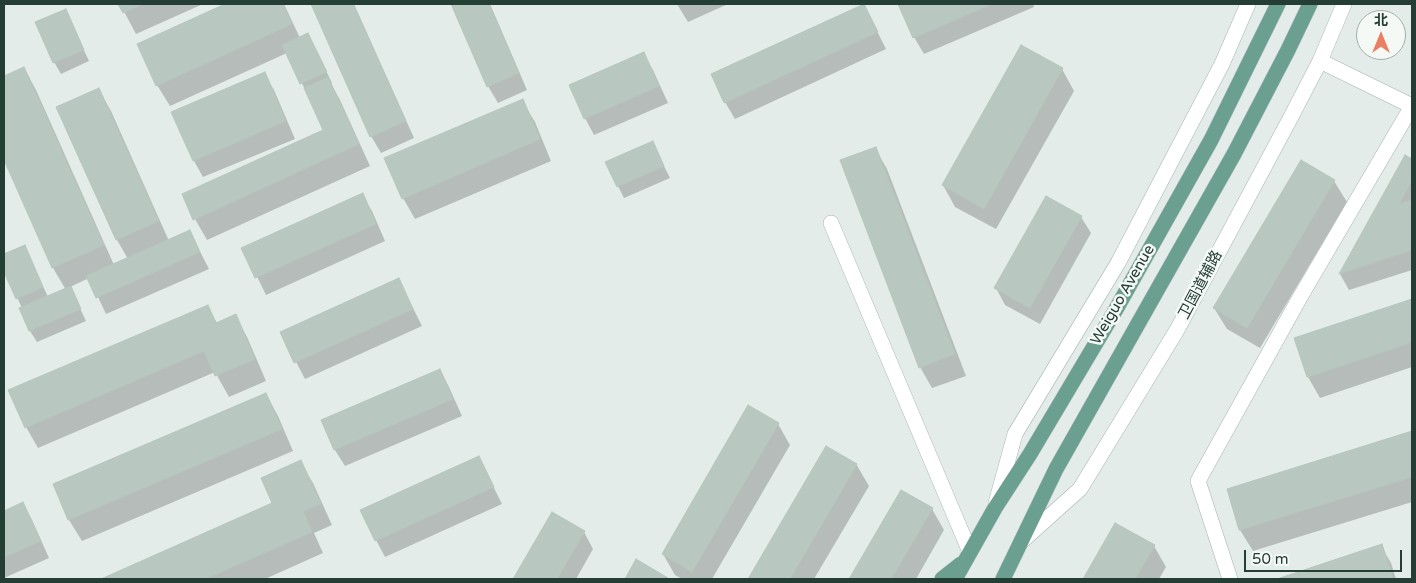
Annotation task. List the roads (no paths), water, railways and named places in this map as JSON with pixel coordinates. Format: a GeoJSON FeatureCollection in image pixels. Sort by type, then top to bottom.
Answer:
{"type":"FeatureCollection","features":[{"type":"Feature","properties":{"kind":"main road","name":"Weiguo Avenue"},"geometry":{"type":"LineString","coordinates":[[955,579],[995,508],[1030,454],[1115,311],[1206,148],[1278,4]]}},
{"type":"Feature","properties":{"kind":"main road","name":"Weiguo Avenue"},"geometry":{"type":"LineString","coordinates":[[1003,579],[1056,469],[1234,154],[1310,4]]}},
{"type":"Feature","properties":{"kind":"main road"},"geometry":{"type":"LineString","coordinates":[[942,579],[967,557]]}},
{"type":"Feature","properties":{"kind":"street"},"geometry":{"type":"LineString","coordinates":[[995,508],[1015,434],[1118,263],[1222,64],[1248,4]]}},
{"type":"Feature","properties":{"kind":"street","name":"卫国道辅路"},"geometry":{"type":"LineString","coordinates":[[1022,541],[1080,489],[1177,330],[1320,61],[1344,4]]}},
{"type":"Feature","properties":{"kind":"street"},"geometry":{"type":"LineString","coordinates":[[1230,579],[1198,481],[1299,299],[1412,106],[1320,61]]}},
{"type":"Feature","properties":{"kind":"street"},"geometry":{"type":"LineString","coordinates":[[831,223],[967,557]]}}]}
